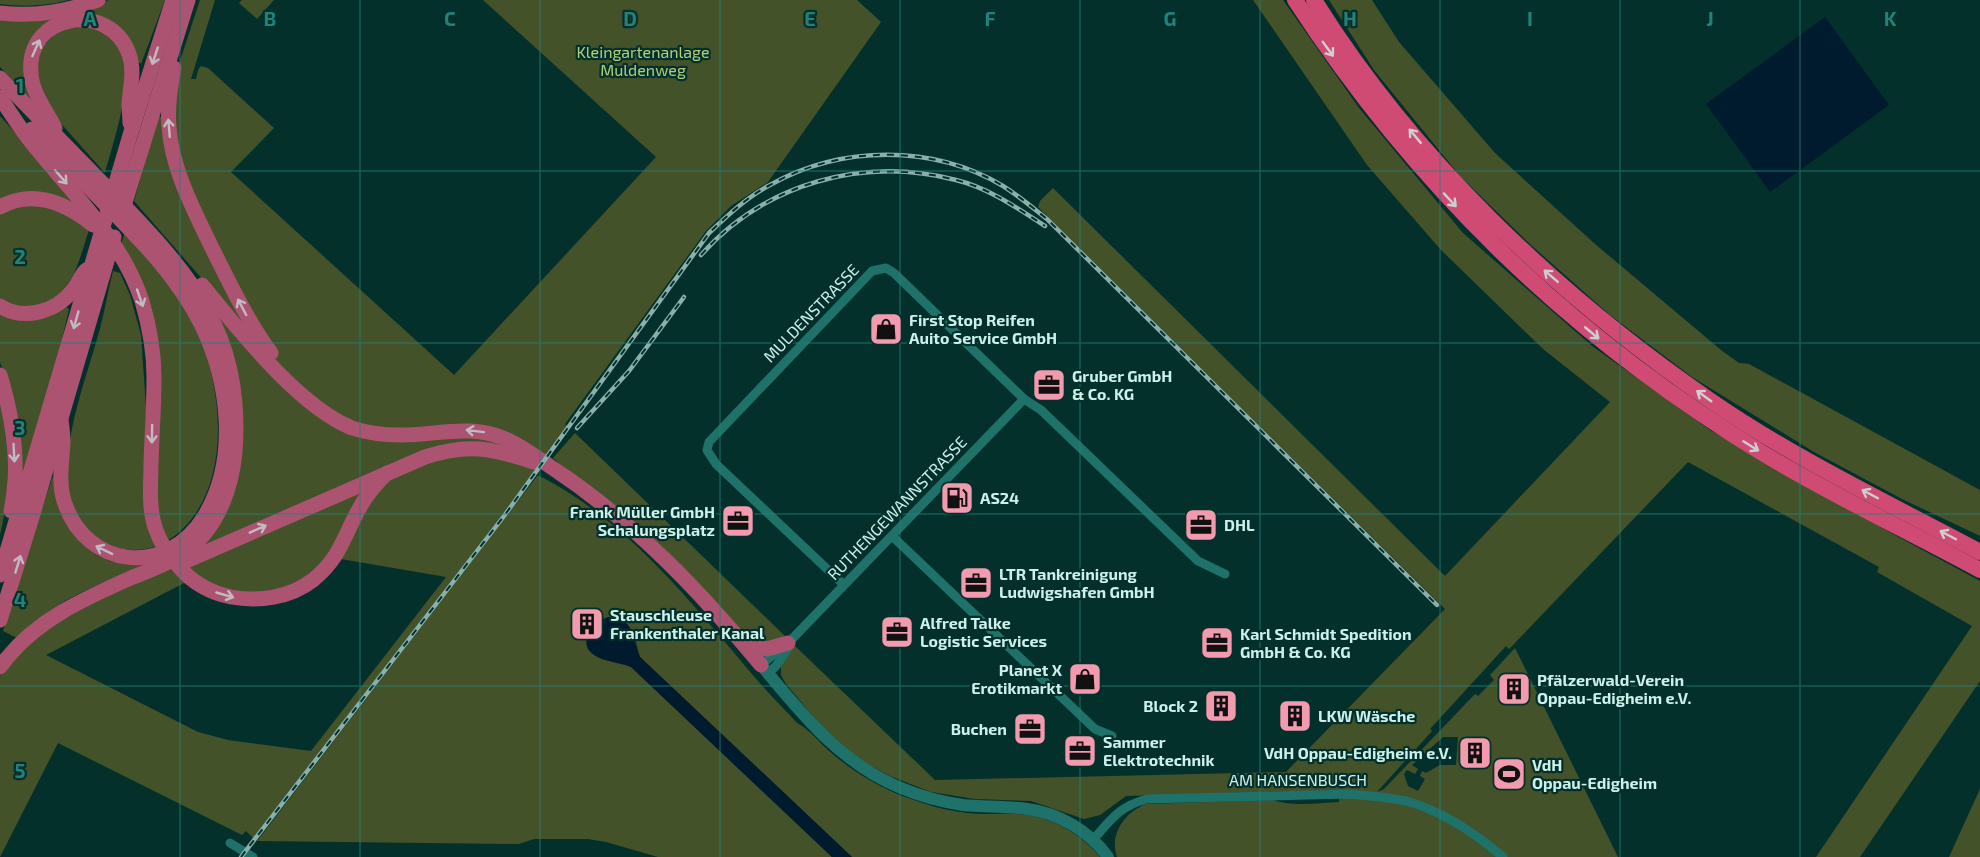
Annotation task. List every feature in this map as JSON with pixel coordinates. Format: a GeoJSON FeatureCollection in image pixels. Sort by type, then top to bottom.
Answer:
{"type":"FeatureCollection","features":[{"type":"Feature","properties":{"kind":"highway"},"geometry":{"type":"LineString","coordinates":[[0,13],[42,14],[98,0]]}},
{"type":"Feature","properties":{"kind":"highway"},"geometry":{"type":"LineString","coordinates":[[0,620],[108,260],[131,132],[173,0]]}},
{"type":"Feature","properties":{"kind":"highway"},"geometry":{"type":"LineString","coordinates":[[0,575],[96,249],[122,186],[188,0]]}},
{"type":"Feature","properties":{"kind":"highway"},"geometry":{"type":"LineString","coordinates":[[1295,0],[1370,107],[1427,176],[1487,240],[1608,347],[1702,414],[1765,454],[1835,494],[1980,570]]}},
{"type":"Feature","properties":{"kind":"highway"},"geometry":{"type":"LineString","coordinates":[[1314,0],[1382,96],[1443,169],[1521,249],[1613,330],[1712,402],[1763,434],[1980,552]]}},
{"type":"Feature","properties":{"kind":"highway"},"geometry":{"type":"LineString","coordinates":[[60,140],[33,87],[31,62],[38,41],[45,32],[52,26],[69,19],[82,18],[104,23],[119,35],[125,44],[132,65],[133,80],[129,103],[131,132]]}},
{"type":"Feature","properties":{"kind":"highway"},"geometry":{"type":"LineString","coordinates":[[182,18],[168,103],[169,128],[177,168],[200,223],[249,319],[298,391]]}},
{"type":"Feature","properties":{"kind":"highway"},"geometry":{"type":"LineString","coordinates":[[0,78],[169,254],[199,282],[233,323],[298,391],[331,417],[364,431],[404,435],[445,431],[479,431],[510,441],[527,455],[581,486],[618,514],[672,565],[764,669]]}},
{"type":"Feature","properties":{"kind":"highway"},"geometry":{"type":"LineString","coordinates":[[0,97],[27,138],[91,212],[115,245],[135,284],[150,332],[154,376],[151,505],[155,529],[168,554],[186,575],[207,588],[236,598],[270,598],[300,589],[311,582],[335,558],[359,509],[369,493],[387,473]]}},
{"type":"Feature","properties":{"kind":"highway"},"geometry":{"type":"LineString","coordinates":[[0,97],[164,267],[191,305],[208,341],[223,388],[226,406],[223,460],[219,480],[204,516],[184,539],[173,558]]}},
{"type":"Feature","properties":{"kind":"highway"},"geometry":{"type":"LineString","coordinates":[[0,207],[25,199],[54,201],[79,214],[115,245]]}},
{"type":"Feature","properties":{"kind":"highway"},"geometry":{"type":"LineString","coordinates":[[61,420],[62,492],[70,516],[88,541],[110,554],[136,558],[173,558],[202,537],[216,518],[223,502],[234,457],[237,422],[230,370],[220,336],[205,306],[169,254]]}},
{"type":"Feature","properties":{"kind":"highway"},"geometry":{"type":"LineString","coordinates":[[0,306],[25,313],[46,310],[65,298],[81,274],[92,264]]}},
{"type":"Feature","properties":{"kind":"highway"},"geometry":{"type":"LineString","coordinates":[[0,375],[11,419],[15,480],[6,556]]}},
{"type":"Feature","properties":{"kind":"highway"},"geometry":{"type":"LineString","coordinates":[[0,667],[18,646],[58,613],[173,558],[445,450],[481,448],[527,455]]}},
{"type":"Feature","properties":{"kind":"highway"},"geometry":{"type":"LineString","coordinates":[[741,642],[766,649],[790,641]]}},
{"type":"Feature","properties":{"kind":"street","name":"MULDENSTRASSE"},"geometry":{"type":"LineString","coordinates":[[844,585],[716,464],[707,450],[709,442],[872,272],[886,268],[894,273],[1024,399],[1041,410],[1198,561],[1225,574]]}},
{"type":"Feature","properties":{"kind":"street","name":"RUTHENGEWANNSTRASSE"},"geometry":{"type":"LineString","coordinates":[[764,669],[1024,399]]}},
{"type":"Feature","properties":{"kind":"street"},"geometry":{"type":"LineString","coordinates":[[892,536],[1095,729],[1112,736]]}},
{"type":"Feature","properties":{"kind":"street"},"geometry":{"type":"LineString","coordinates":[[764,669],[829,742],[843,755],[877,777],[901,788],[941,801],[962,805],[1026,808],[1044,812],[1071,824],[1093,840],[1108,857]]}},
{"type":"Feature","properties":{"kind":"street","name":"AM HANSENBUSCH"},"geometry":{"type":"LineString","coordinates":[[1093,840],[1127,805],[1148,799],[1350,794],[1404,801],[1418,806],[1447,818],[1475,835],[1503,857]]}},
{"type":"Feature","properties":{"kind":"street"},"geometry":{"type":"LineString","coordinates":[[230,843],[253,857]]}},
{"type":"Feature","properties":{"kind":"green space"},"geometry":{"type":"Polygon","coordinates":[[[0,0],[69,0],[26,6],[0,4],[0,0]]]}},
{"type":"Feature","properties":{"kind":"green space"},"geometry":{"type":"Polygon","coordinates":[[[109,0],[165,0],[141,64],[137,61],[122,30],[116,25],[101,18],[75,14],[109,0]]]}},
{"type":"Feature","properties":{"kind":"green space","name":"Kleingartenanlage Muldenweg"},"geometry":{"type":"Polygon","coordinates":[[[200,0],[215,0],[191,79],[196,79],[201,66],[208,68],[274,128],[231,172],[454,375],[656,157],[483,0],[857,0],[881,22],[768,182],[731,206],[706,231],[565,424],[567,426],[502,515],[253,838],[246,831],[242,835],[58,743],[0,857],[0,676],[26,645],[65,614],[162,571],[241,448],[242,396],[233,358],[220,322],[231,312],[134,201],[158,116],[174,122],[179,64],[200,0]],[[335,558],[300,589],[226,596],[184,583],[46,655],[198,732],[228,740],[311,751],[446,577],[335,558]]]}},
{"type":"Feature","properties":{"kind":"green space"},"geometry":{"type":"Polygon","coordinates":[[[242,0],[274,0],[257,19],[239,3],[242,0]]]}},
{"type":"Feature","properties":{"kind":"green space"},"geometry":{"type":"Polygon","coordinates":[[[1253,0],[1283,0],[1359,108],[1463,233],[1592,346],[1710,430],[1980,581],[1980,681],[1860,857],[1816,857],[1972,626],[1877,572],[1879,567],[1688,462],[1514,644],[1509,649],[1506,646],[1430,729],[1432,731],[1377,792],[1384,789],[1475,694],[1478,696],[1494,680],[1490,675],[1515,648],[1618,857],[1117,857],[1115,840],[1117,832],[1131,812],[1146,804],[1273,800],[1314,804],[1339,802],[1339,793],[1294,791],[1126,796],[1100,815],[1084,819],[1031,801],[975,799],[931,792],[890,776],[853,754],[823,728],[786,684],[781,675],[781,665],[795,646],[935,780],[1286,772],[1445,609],[1038,207],[1040,201],[1053,188],[1445,576],[1610,402],[1543,349],[1441,250],[1367,165],[1253,0]],[[1443,737],[1412,765],[1418,769],[1415,774],[1407,770],[1404,774],[1408,786],[1418,791],[1425,779],[1420,776],[1422,771],[1426,773],[1440,765],[1456,765],[1458,737],[1443,737]]]}},
{"type":"Feature","properties":{"kind":"green space"},"geometry":{"type":"Polygon","coordinates":[[[1329,0],[1372,0],[1399,42],[1495,153],[1595,244],[1721,350],[1739,363],[1749,364],[1980,490],[1980,536],[1902,499],[1814,452],[1692,377],[1610,315],[1531,245],[1460,176],[1374,70],[1329,0]]]}},
{"type":"Feature","properties":{"kind":"green space"},"geometry":{"type":"Polygon","coordinates":[[[65,15],[38,33],[32,94],[29,97],[0,67],[0,19],[65,15]]]}},
{"type":"Feature","properties":{"kind":"green space"},"geometry":{"type":"Polygon","coordinates":[[[89,26],[108,35],[117,43],[123,56],[125,71],[122,106],[105,173],[57,119],[39,83],[36,65],[38,52],[55,34],[64,29],[89,26]]]}},
{"type":"Feature","properties":{"kind":"green space"},"geometry":{"type":"Polygon","coordinates":[[[0,116],[79,204],[89,230],[73,276],[56,300],[69,309],[24,478],[20,477],[8,385],[0,362],[0,116]]]}},
{"type":"Feature","properties":{"kind":"green space"},"geometry":{"type":"Polygon","coordinates":[[[125,232],[171,287],[194,323],[205,349],[217,409],[218,440],[214,470],[204,498],[189,522],[167,541],[156,507],[161,368],[121,244],[125,232]]]}},
{"type":"Feature","properties":{"kind":"green space"},"geometry":{"type":"Polygon","coordinates":[[[113,271],[120,273],[130,295],[141,335],[146,407],[145,449],[157,546],[137,550],[124,549],[104,542],[83,525],[72,503],[68,476],[69,448],[74,418],[99,331],[113,271]]]}},
{"type":"Feature","properties":{"kind":"green space"},"geometry":{"type":"Polygon","coordinates":[[[0,400],[8,468],[4,518],[0,535],[0,400]]]}},
{"type":"Feature","properties":{"kind":"green space"},"geometry":{"type":"Polygon","coordinates":[[[575,433],[785,636],[772,646],[745,635],[665,550],[553,458],[575,433]]]}},
{"type":"Feature","properties":{"kind":"green space"},"geometry":{"type":"Polygon","coordinates":[[[538,475],[573,495],[634,544],[689,600],[797,723],[849,767],[885,788],[934,806],[967,813],[1029,815],[1041,818],[1073,833],[1100,857],[852,857],[640,657],[633,632],[618,617],[598,621],[590,635],[588,649],[598,657],[631,667],[832,857],[658,857],[588,839],[534,839],[519,844],[257,841],[538,475]]]}},
{"type":"Feature","properties":{"kind":"green space"},"geometry":{"type":"Polygon","coordinates":[[[52,478],[55,478],[81,542],[96,555],[110,561],[130,565],[149,562],[150,564],[65,601],[17,638],[3,631],[52,478]]]}},
{"type":"Feature","properties":{"kind":"green space"},"geometry":{"type":"Polygon","coordinates":[[[1980,789],[1980,857],[1949,857],[1980,789]]]}},
{"type":"Feature","properties":{"kind":"water"},"geometry":{"type":"Polygon","coordinates":[[[1825,17],[1889,105],[1770,192],[1706,104],[1825,17]]]}},
{"type":"Feature","properties":{"kind":"water"},"geometry":{"type":"Polygon","coordinates":[[[608,617],[624,621],[631,630],[640,657],[852,857],[832,857],[631,667],[602,659],[589,651],[588,633],[601,620],[608,617]]]}},
{"type":"Feature","properties":{"kind":"railway"},"geometry":{"type":"LineString","coordinates":[[241,857],[504,516],[709,233],[753,195],[798,172],[827,162],[887,155],[947,162],[976,172],[1015,194],[1047,219],[1437,605]]}},
{"type":"Feature","properties":{"kind":"railway"},"geometry":{"type":"LineString","coordinates":[[701,255],[727,230],[755,210],[785,193],[851,174],[886,171],[921,173],[968,184],[991,193],[1045,226]]}},
{"type":"Feature","properties":{"kind":"railway"},"geometry":{"type":"LineString","coordinates":[[577,428],[629,371],[684,297]]}},
{"type":"Feature","properties":{"kind":"place","name":"First Stop Reifen Auito Service GmbH"},"geometry":{"type":"Point","coordinates":[886,329]}},
{"type":"Feature","properties":{"kind":"place","name":"Gruber GmbH & Co. KG"},"geometry":{"type":"Point","coordinates":[1049,385]}},
{"type":"Feature","properties":{"kind":"place","name":"AS24"},"geometry":{"type":"Point","coordinates":[957,498]}},
{"type":"Feature","properties":{"kind":"place","name":"Frank Müller GmbH Schalungsplatz"},"geometry":{"type":"Point","coordinates":[738,521]}},
{"type":"Feature","properties":{"kind":"place","name":"DHL"},"geometry":{"type":"Point","coordinates":[1201,525]}},
{"type":"Feature","properties":{"kind":"place","name":"LTR Tankreinigung Ludwigshafen GmbH"},"geometry":{"type":"Point","coordinates":[976,583]}},
{"type":"Feature","properties":{"kind":"place","name":"Stauschleuse Frankenthaler Kanal"},"geometry":{"type":"Point","coordinates":[587,624]}},
{"type":"Feature","properties":{"kind":"place","name":"Alfred Talke Logistic Services"},"geometry":{"type":"Point","coordinates":[897,632]}},
{"type":"Feature","properties":{"kind":"place","name":"Karl Schmidt Spedition GmbH & Co. KG"},"geometry":{"type":"Point","coordinates":[1217,643]}},
{"type":"Feature","properties":{"kind":"place","name":"Planet X Erotikmarkt"},"geometry":{"type":"Point","coordinates":[1085,679]}},
{"type":"Feature","properties":{"kind":"place","name":"Pfälzerwald-Verein Oppau-Edigheim e.V."},"geometry":{"type":"Point","coordinates":[1514,689]}},
{"type":"Feature","properties":{"kind":"place","name":"Block 2"},"geometry":{"type":"Point","coordinates":[1221,706]}},
{"type":"Feature","properties":{"kind":"place","name":"LKW Wäsche"},"geometry":{"type":"Point","coordinates":[1295,716]}},
{"type":"Feature","properties":{"kind":"place","name":"Buchen"},"geometry":{"type":"Point","coordinates":[1030,729]}},
{"type":"Feature","properties":{"kind":"place","name":"Sammer Elektrotechnik"},"geometry":{"type":"Point","coordinates":[1080,751]}},
{"type":"Feature","properties":{"kind":"place","name":"VdH Oppau-Edigheim e.V."},"geometry":{"type":"Point","coordinates":[1475,753]}},
{"type":"Feature","properties":{"kind":"place","name":"VdH Oppau-Edigheim"},"geometry":{"type":"Point","coordinates":[1509,774]}}]}
